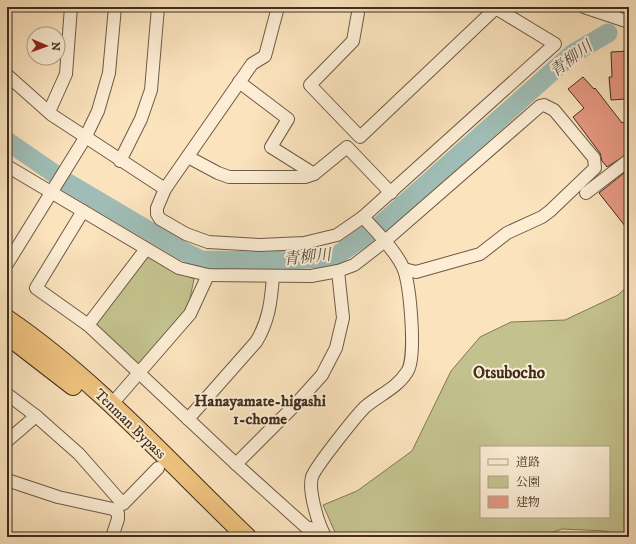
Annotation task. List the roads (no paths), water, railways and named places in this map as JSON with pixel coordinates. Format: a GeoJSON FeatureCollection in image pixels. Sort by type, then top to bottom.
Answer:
{"type":"FeatureCollection","features":[{"type":"Feature","properties":{"kind":"highway","name":"Tenman Bypass"},"geometry":{"type":"LineString","coordinates":[[7,320],[41,343],[111,405],[247,537]]}},
{"type":"Feature","properties":{"kind":"highway","name":"Tenman Bypass"},"geometry":{"type":"LineString","coordinates":[[7,335],[68,382],[229,537]]}},
{"type":"Feature","properties":{"kind":"street"},"geometry":{"type":"LineString","coordinates":[[49,112],[66,74],[71,7]]}},
{"type":"Feature","properties":{"kind":"street"},"geometry":{"type":"LineString","coordinates":[[7,264],[85,138],[98,111],[109,73],[115,7]]}},
{"type":"Feature","properties":{"kind":"street"},"geometry":{"type":"LineString","coordinates":[[120,161],[141,119],[151,90],[158,7]]}},
{"type":"Feature","properties":{"kind":"street"},"geometry":{"type":"LineString","coordinates":[[278,7],[265,56],[252,64],[239,82],[165,189],[157,208],[157,214],[160,219],[186,234],[208,242],[260,245],[304,243],[337,235],[363,217],[391,193],[555,44],[496,7],[360,137],[310,85],[353,41],[359,7]]}},
{"type":"Feature","properties":{"kind":"street"},"geometry":{"type":"LineString","coordinates":[[584,7],[605,10],[629,22]]}},
{"type":"Feature","properties":{"kind":"street"},"geometry":{"type":"LineString","coordinates":[[7,75],[49,112],[85,138],[165,189]]}},
{"type":"Feature","properties":{"kind":"street"},"geometry":{"type":"LineString","coordinates":[[239,82],[288,119],[271,147],[314,174]]}},
{"type":"Feature","properties":{"kind":"street"},"geometry":{"type":"LineString","coordinates":[[7,166],[52,191],[179,268],[208,275],[273,277],[311,276],[338,271],[354,265],[385,241],[540,106],[544,105],[554,110],[594,158],[595,168],[550,211],[542,217],[507,233],[480,254],[416,272],[404,269]]}},
{"type":"Feature","properties":{"kind":"street"},"geometry":{"type":"LineString","coordinates":[[188,157],[218,174],[229,177],[293,178],[305,177],[314,174],[347,147],[391,193]]}},
{"type":"Feature","properties":{"kind":"street"},"geometry":{"type":"LineString","coordinates":[[586,193],[629,160]]}},
{"type":"Feature","properties":{"kind":"street"},"geometry":{"type":"LineString","coordinates":[[83,211],[36,288],[88,325],[236,464],[306,527],[324,534]]}},
{"type":"Feature","properties":{"kind":"street"},"geometry":{"type":"LineString","coordinates":[[324,534],[311,490],[314,473],[350,423],[366,407],[392,388],[407,373],[412,358],[412,329],[404,269],[385,241],[363,217]]}},
{"type":"Feature","properties":{"kind":"street"},"geometry":{"type":"LineString","coordinates":[[88,325],[146,249]]}},
{"type":"Feature","properties":{"kind":"street"},"geometry":{"type":"LineString","coordinates":[[236,464],[295,405],[322,375],[336,348],[343,318],[338,271]]}},
{"type":"Feature","properties":{"kind":"street"},"geometry":{"type":"LineString","coordinates":[[111,405],[190,314],[208,275]]}},
{"type":"Feature","properties":{"kind":"street"},"geometry":{"type":"LineString","coordinates":[[188,419],[256,342],[263,330],[270,310],[273,277]]}},
{"type":"Feature","properties":{"kind":"street"},"geometry":{"type":"LineString","coordinates":[[7,394],[36,416],[79,454],[123,504],[158,468]]}},
{"type":"Feature","properties":{"kind":"street"},"geometry":{"type":"LineString","coordinates":[[7,441],[36,416]]}},
{"type":"Feature","properties":{"kind":"street"},"geometry":{"type":"LineString","coordinates":[[7,480],[58,497],[113,509],[118,513],[118,519],[112,537]]}},
{"type":"Feature","properties":{"kind":"waterway","name":"青柳川"},"geometry":{"type":"LineString","coordinates":[[7,141],[68,183],[183,251],[201,260],[269,261],[325,258],[336,256],[379,226],[572,54],[608,33]]}},
{"type":"Feature","properties":{"kind":"district","name":"Otsubocho"},"geometry":{"type":"Point","coordinates":[509,373]}},
{"type":"Feature","properties":{"kind":"district","name":"Hanayamate-higashi 1-chome"},"geometry":{"type":"Point","coordinates":[260,410]}}]}
